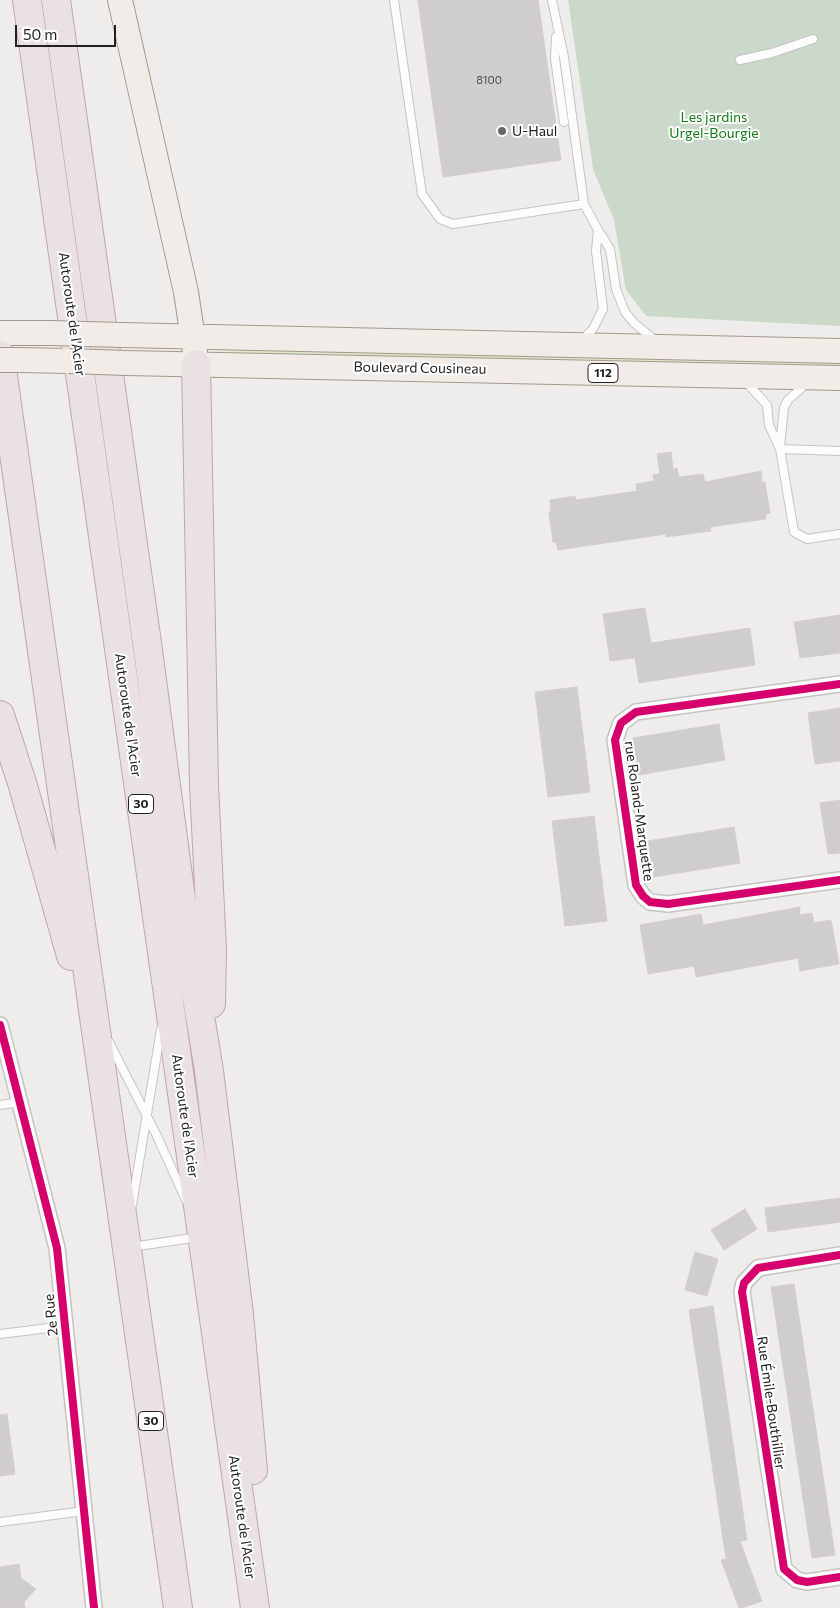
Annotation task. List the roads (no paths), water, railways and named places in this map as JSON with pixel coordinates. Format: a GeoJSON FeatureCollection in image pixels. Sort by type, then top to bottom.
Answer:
{"type":"FeatureCollection","features":[{"type":"Feature","properties":{"kind":"highway","name":"Autoroute de l'Acier"},"geometry":{"type":"LineString","coordinates":[[27,0],[255,1608]]}},
{"type":"Feature","properties":{"kind":"highway"},"geometry":{"type":"LineString","coordinates":[[56,0],[147,640],[182,906],[209,1071],[239,1314],[266,1608]]}},
{"type":"Feature","properties":{"kind":"highway","name":"30"},"geometry":{"type":"LineString","coordinates":[[0,355],[178,1608]]}},
{"type":"Feature","properties":{"kind":"highway"},"geometry":{"type":"LineString","coordinates":[[196,364],[204,785],[212,950],[209,1071]]}},
{"type":"Feature","properties":{"kind":"highway"},"geometry":{"type":"LineString","coordinates":[[0,715],[23,786],[100,1053]]}},
{"type":"Feature","properties":{"kind":"main road"},"geometry":{"type":"LineString","coordinates":[[120,0],[194,336],[196,364]]}},
{"type":"Feature","properties":{"kind":"main road","name":"Boulevard Cousineau"},"geometry":{"type":"LineString","coordinates":[[0,332],[840,351]]}},
{"type":"Feature","properties":{"kind":"main road","name":"Boulevard Cousineau"},"geometry":{"type":"LineString","coordinates":[[0,360],[840,378]]}},
{"type":"Feature","properties":{"kind":"street","name":"rue Roland-Marquette"},"geometry":{"type":"LineString","coordinates":[[840,684],[636,712],[621,723],[615,740],[636,885],[643,896],[650,902],[668,904],[840,880]]}},
{"type":"Feature","properties":{"kind":"street","name":"2e Rue"},"geometry":{"type":"LineString","coordinates":[[0,1025],[6,1073],[20,1102],[57,1248],[94,1608]]}},
{"type":"Feature","properties":{"kind":"street","name":"Rue Émile-Bouthillier"},"geometry":{"type":"LineString","coordinates":[[840,1255],[758,1268],[744,1283],[742,1292],[784,1569],[797,1580],[807,1582],[840,1577]]}},
{"type":"Feature","properties":{"kind":"lane"},"geometry":{"type":"LineString","coordinates":[[394,0],[420,189],[426,203],[436,215],[445,222],[453,224],[584,204]]}},
{"type":"Feature","properties":{"kind":"lane"},"geometry":{"type":"LineString","coordinates":[[552,0],[564,57],[584,204],[610,249],[616,290],[625,312],[634,324],[663,347]]}},
{"type":"Feature","properties":{"kind":"lane"},"geometry":{"type":"LineString","coordinates":[[557,29],[555,59],[564,122]]}},
{"type":"Feature","properties":{"kind":"lane"},"geometry":{"type":"LineString","coordinates":[[740,60],[772,53],[813,39]]}},
{"type":"Feature","properties":{"kind":"lane"},"geometry":{"type":"LineString","coordinates":[[577,346],[593,328],[603,309],[596,251],[598,230]]}},
{"type":"Feature","properties":{"kind":"lane"},"geometry":{"type":"LineString","coordinates":[[740,376],[764,401],[770,425],[780,448],[794,532],[806,539],[840,534]]}},
{"type":"Feature","properties":{"kind":"lane"},"geometry":{"type":"LineString","coordinates":[[780,448],[784,407],[788,400],[813,377]]}},
{"type":"Feature","properties":{"kind":"lane"},"geometry":{"type":"LineString","coordinates":[[780,448],[840,451]]}},
{"type":"Feature","properties":{"kind":"lane"},"geometry":{"type":"LineString","coordinates":[[79,982],[147,1116],[202,1237],[127,1247],[147,1116],[168,990]]}},
{"type":"Feature","properties":{"kind":"lane"},"geometry":{"type":"LineString","coordinates":[[0,1104],[20,1102]]}},
{"type":"Feature","properties":{"kind":"lane"},"geometry":{"type":"LineString","coordinates":[[0,1334],[65,1326]]}},
{"type":"Feature","properties":{"kind":"lane"},"geometry":{"type":"LineString","coordinates":[[0,1522],[84,1511]]}},
{"type":"Feature","properties":{"kind":"place","name":"U-Haul"},"geometry":{"type":"Point","coordinates":[502,131]}},
{"type":"Feature","properties":{"kind":"park label","name":"Les jardins Urgel-Bourgie"},"geometry":{"type":"Point","coordinates":[714,126]}}]}
